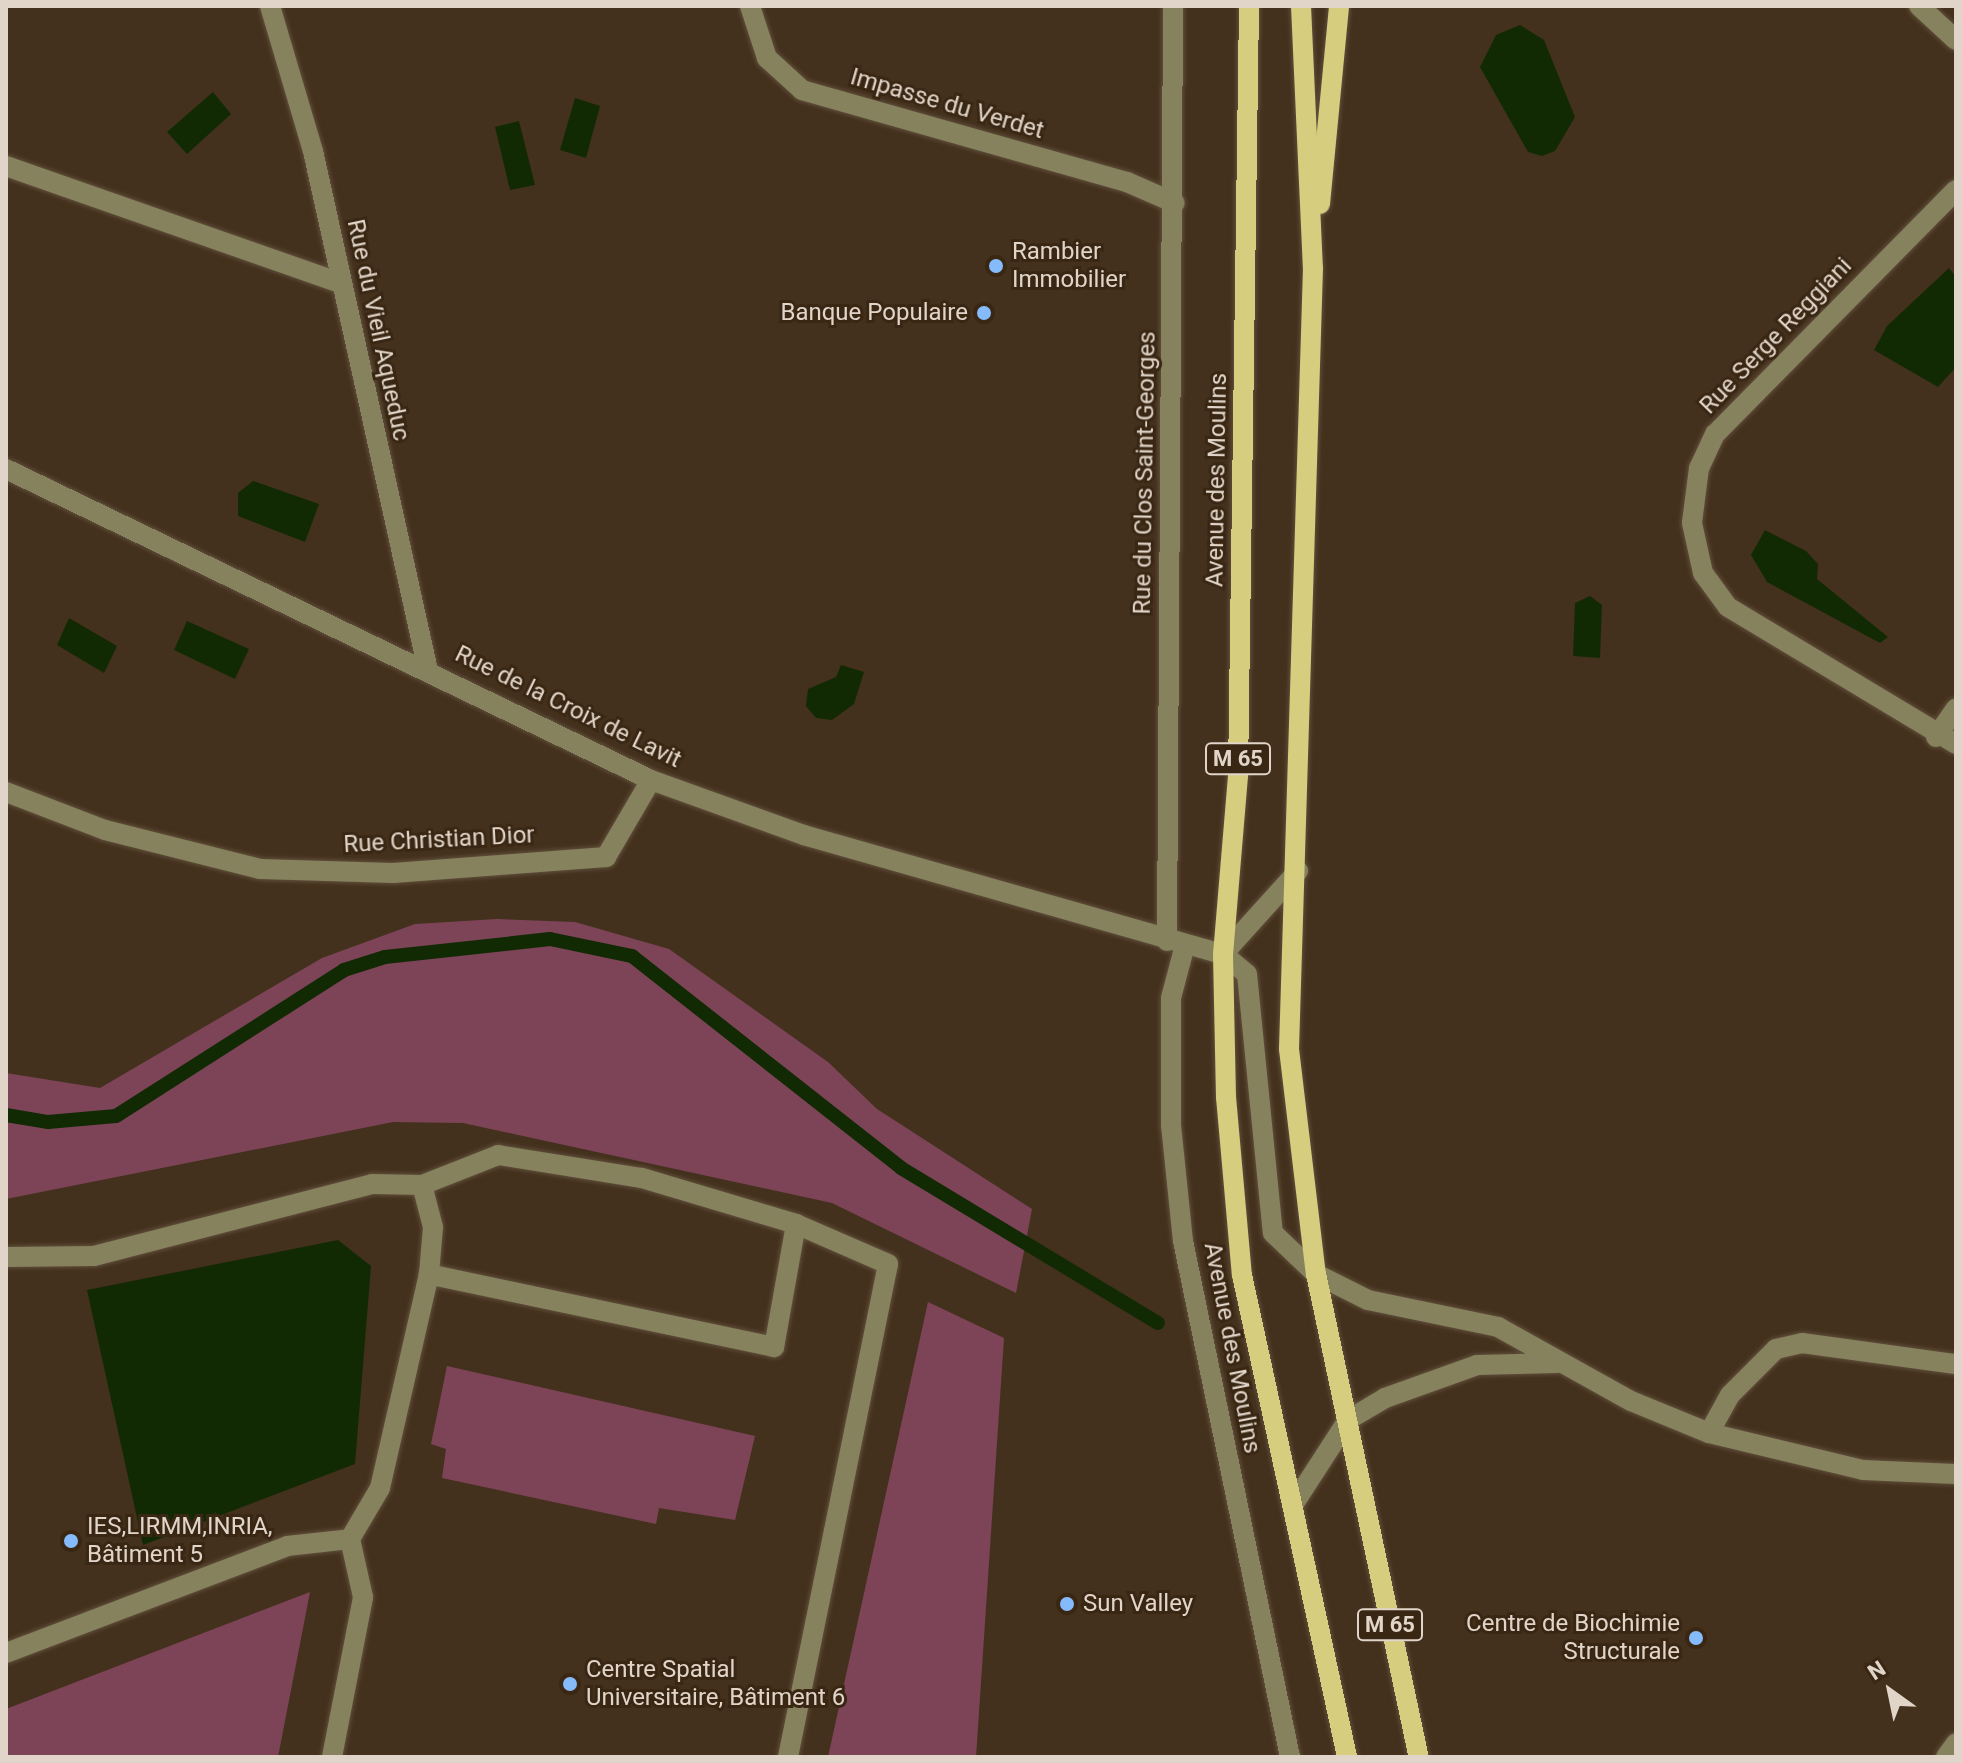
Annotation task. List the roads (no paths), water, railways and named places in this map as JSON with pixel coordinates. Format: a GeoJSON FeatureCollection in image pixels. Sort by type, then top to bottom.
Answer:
{"type":"FeatureCollection","features":[{"type":"Feature","properties":{"kind":"main road","name":"Avenue des Moulins"},"geometry":{"type":"LineString","coordinates":[[1249,6],[1238,776],[1223,954],[1242,1275],[1347,1757]]}},
{"type":"Feature","properties":{"kind":"main road","name":"M 65"},"geometry":{"type":"LineString","coordinates":[[1301,6],[1313,268],[1298,871],[1289,1049],[1316,1274],[1419,1757]]}},
{"type":"Feature","properties":{"kind":"main road"},"geometry":{"type":"LineString","coordinates":[[1313,268],[1339,6]]}},
{"type":"Feature","properties":{"kind":"street","name":"Rue du Vieil Aqueduc"},"geometry":{"type":"LineString","coordinates":[[270,6],[313,151],[427,666]]}},
{"type":"Feature","properties":{"kind":"street","name":"Impasse du Verdet"},"geometry":{"type":"LineString","coordinates":[[750,6],[767,58],[802,90],[1127,182],[1175,203]]}},
{"type":"Feature","properties":{"kind":"street","name":"Rue du Clos Saint-Georges"},"geometry":{"type":"LineString","coordinates":[[1173,6],[1176,943]]}},
{"type":"Feature","properties":{"kind":"street"},"geometry":{"type":"LineString","coordinates":[[1919,6],[1956,40]]}},
{"type":"Feature","properties":{"kind":"street"},"geometry":{"type":"LineString","coordinates":[[6,166],[340,283]]}},
{"type":"Feature","properties":{"kind":"street","name":"Rue Serge Reggiani"},"geometry":{"type":"LineString","coordinates":[[1956,190],[1715,434],[1699,468],[1692,523],[1703,573],[1728,607],[1936,737],[1956,744]]}},
{"type":"Feature","properties":{"kind":"street","name":"Rue de la Croix de Lavit"},"geometry":{"type":"LineString","coordinates":[[6,469],[427,666],[651,780],[804,835],[1223,954]]}},
{"type":"Feature","properties":{"kind":"street"},"geometry":{"type":"LineString","coordinates":[[1936,737],[1956,708]]}},
{"type":"Feature","properties":{"kind":"street","name":"Rue Christian Dior"},"geometry":{"type":"LineString","coordinates":[[6,792],[105,830],[260,869],[393,873],[606,857],[651,780]]}},
{"type":"Feature","properties":{"kind":"street"},"geometry":{"type":"LineString","coordinates":[[1298,871],[1223,954],[1247,974],[1273,1233],[1316,1274],[1368,1300],[1498,1327],[1557,1363],[1709,1433],[1863,1470],[1956,1474]]}},
{"type":"Feature","properties":{"kind":"street","name":"Avenue des Moulins"},"geometry":{"type":"LineString","coordinates":[[1176,943],[1171,998],[1171,1125],[1183,1241],[1290,1757]]}},
{"type":"Feature","properties":{"kind":"street"},"geometry":{"type":"LineString","coordinates":[[6,1257],[94,1256],[372,1184],[422,1185],[498,1155],[642,1178],[796,1224],[888,1264],[788,1757]]}},
{"type":"Feature","properties":{"kind":"street"},"geometry":{"type":"LineString","coordinates":[[332,1757],[363,1597],[350,1539],[380,1488],[429,1274],[433,1227],[422,1185]]}},
{"type":"Feature","properties":{"kind":"street"},"geometry":{"type":"LineString","coordinates":[[429,1274],[774,1347],[796,1224]]}},
{"type":"Feature","properties":{"kind":"street"},"geometry":{"type":"LineString","coordinates":[[1709,1433],[1730,1395],[1776,1349],[1802,1343],[1956,1364]]}},
{"type":"Feature","properties":{"kind":"street"},"geometry":{"type":"LineString","coordinates":[[1293,1505],[1348,1420],[1405,1388],[1477,1365],[1557,1363]]}},
{"type":"Feature","properties":{"kind":"street"},"geometry":{"type":"LineString","coordinates":[[6,1653],[287,1546],[350,1539]]}},
{"type":"Feature","properties":{"kind":"street"},"geometry":{"type":"LineString","coordinates":[[1946,1757],[1956,1743]]}},
{"type":"Feature","properties":{"kind":"waterway"},"geometry":{"type":"LineString","coordinates":[[6,1115],[48,1122],[116,1116],[344,970],[385,957],[550,939],[632,956],[901,1168],[1158,1323]]}},
{"type":"Feature","properties":{"kind":"place","name":"Rambier Immobilier"},"geometry":{"type":"Point","coordinates":[996,266]}},
{"type":"Feature","properties":{"kind":"place","name":"Banque Populaire"},"geometry":{"type":"Point","coordinates":[984,313]}},
{"type":"Feature","properties":{"kind":"place","name":"IES,LIRMM,INRIA, Bâtiment 5"},"geometry":{"type":"Point","coordinates":[71,1541]}},
{"type":"Feature","properties":{"kind":"place","name":"Sun Valley"},"geometry":{"type":"Point","coordinates":[1067,1604]}},
{"type":"Feature","properties":{"kind":"place","name":"Centre de Biochimie Structurale"},"geometry":{"type":"Point","coordinates":[1696,1638]}},
{"type":"Feature","properties":{"kind":"place","name":"Centre Spatial Universitaire, Bâtiment 6"},"geometry":{"type":"Point","coordinates":[570,1684]}}]}
